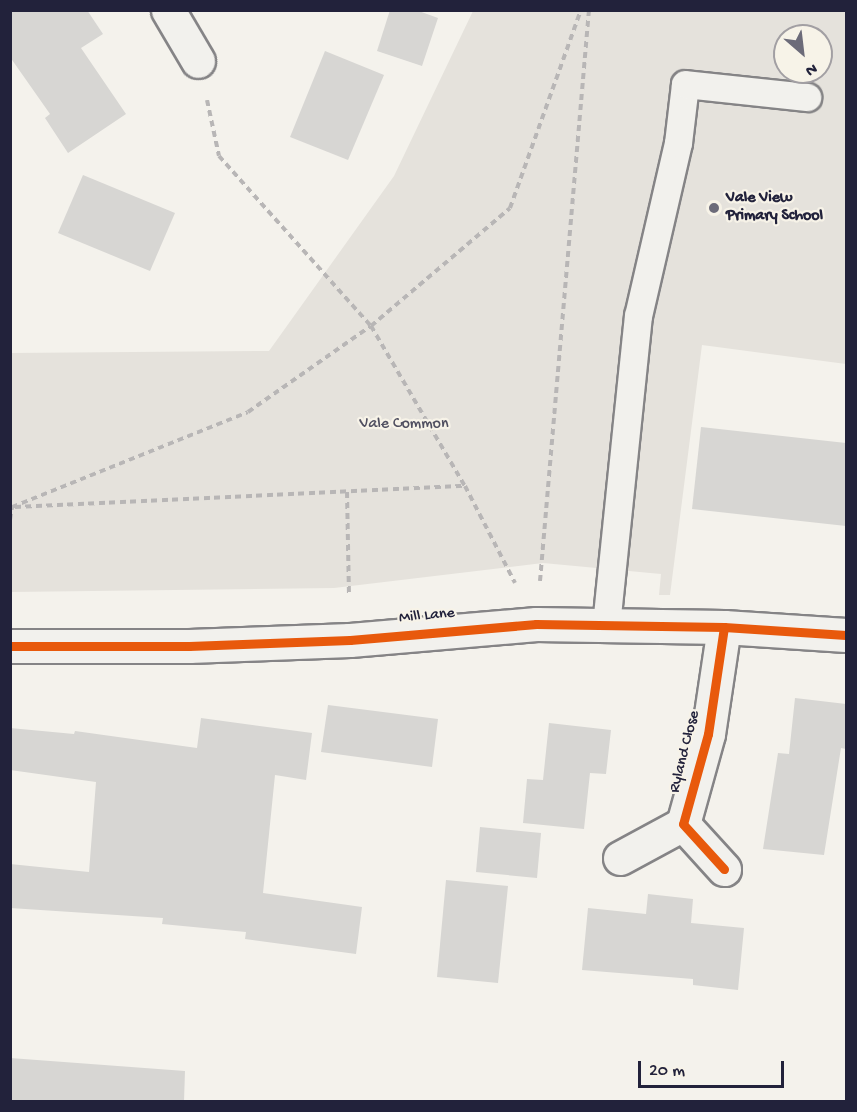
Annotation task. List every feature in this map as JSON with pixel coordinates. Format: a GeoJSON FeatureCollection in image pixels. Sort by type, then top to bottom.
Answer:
{"type":"FeatureCollection","features":[{"type":"Feature","properties":{"kind":"street"},"geometry":{"type":"LineString","coordinates":[[168,10],[198,61]]}},
{"type":"Feature","properties":{"kind":"street","name":"Mill Lane"},"geometry":{"type":"LineString","coordinates":[[10,646],[189,646],[350,640],[536,624],[724,627],[846,635]]}},
{"type":"Feature","properties":{"kind":"street","name":"Ryland Close"},"geometry":{"type":"LineString","coordinates":[[683,824],[708,734],[724,627]]}},
{"type":"Feature","properties":{"kind":"street"},"geometry":{"type":"LineString","coordinates":[[620,858],[683,824],[724,869]]}},
{"type":"Feature","properties":{"kind":"lane"},"geometry":{"type":"LineString","coordinates":[[606,625],[638,316],[678,143],[685,84],[807,97]]}},
{"type":"Feature","properties":{"kind":"path"},"geometry":{"type":"LineString","coordinates":[[11,507],[249,412],[371,326],[510,208],[581,10]]}},
{"type":"Feature","properties":{"kind":"path"},"geometry":{"type":"LineString","coordinates":[[536,624],[589,10]]}},
{"type":"Feature","properties":{"kind":"path"},"geometry":{"type":"LineString","coordinates":[[198,61],[219,156],[371,326],[465,486],[536,624]]}},
{"type":"Feature","properties":{"kind":"path"},"geometry":{"type":"LineString","coordinates":[[11,507],[465,486]]}},
{"type":"Feature","properties":{"kind":"path"},"geometry":{"type":"LineString","coordinates":[[347,492],[350,640]]}},
{"type":"Feature","properties":{"kind":"path"},"geometry":{"type":"LineString","coordinates":[[10,520],[11,507]]}},
{"type":"Feature","properties":{"kind":"shaded area","name":"Vale Common"},"geometry":{"type":"Polygon","coordinates":[[[473,11],[846,11],[846,364],[702,345],[670,595],[659,595],[661,574],[543,563],[334,588],[11,592],[10,353],[269,351],[394,176],[473,11]]]}},
{"type":"Feature","properties":{"kind":"building"},"geometry":{"type":"Polygon","coordinates":[[[10,10],[87,10],[103,34],[81,48],[126,114],[68,153],[45,118],[50,114],[10,57],[10,10]]]}},
{"type":"Feature","properties":{"kind":"building"},"geometry":{"type":"Polygon","coordinates":[[[390,10],[416,10],[438,18],[422,66],[377,51],[390,10]]]}},
{"type":"Feature","properties":{"kind":"building"},"geometry":{"type":"Polygon","coordinates":[[[325,51],[384,75],[348,160],[290,137],[325,51]]]}},
{"type":"Feature","properties":{"kind":"building"},"geometry":{"type":"Polygon","coordinates":[[[83,175],[175,213],[150,271],[58,233],[83,175]]]}},
{"type":"Feature","properties":{"kind":"building"},"geometry":{"type":"Polygon","coordinates":[[[701,427],[846,443],[846,526],[692,509],[701,427]]]}},
{"type":"Feature","properties":{"kind":"building"},"geometry":{"type":"Polygon","coordinates":[[[795,698],[846,704],[846,749],[841,748],[824,855],[763,849],[778,753],[789,754],[795,698]]]}},
{"type":"Feature","properties":{"kind":"building"},"geometry":{"type":"Polygon","coordinates":[[[328,705],[438,719],[432,767],[321,752],[328,705]]]}},
{"type":"Feature","properties":{"kind":"building"},"geometry":{"type":"Polygon","coordinates":[[[201,718],[312,733],[306,780],[275,775],[263,893],[362,907],[356,954],[245,939],[246,932],[162,924],[163,918],[10,908],[10,864],[89,872],[96,782],[10,770],[10,728],[74,734],[75,731],[197,748],[201,718]]]}},
{"type":"Feature","properties":{"kind":"building"},"geometry":{"type":"Polygon","coordinates":[[[549,723],[611,730],[606,774],[590,773],[584,829],[523,823],[527,779],[543,780],[549,723]]]}},
{"type":"Feature","properties":{"kind":"building"},"geometry":{"type":"Polygon","coordinates":[[[480,827],[541,833],[537,878],[476,872],[480,827]]]}},
{"type":"Feature","properties":{"kind":"building"},"geometry":{"type":"Polygon","coordinates":[[[446,880],[508,886],[498,983],[437,977],[446,880]]]}},
{"type":"Feature","properties":{"kind":"building"},"geometry":{"type":"Polygon","coordinates":[[[648,894],[693,899],[691,923],[744,928],[738,990],[693,985],[693,979],[582,970],[588,908],[646,914],[648,894]]]}},
{"type":"Feature","properties":{"kind":"building"},"geometry":{"type":"Polygon","coordinates":[[[10,1058],[185,1071],[184,1101],[10,1101],[10,1058]]]}},
{"type":"Feature","properties":{"kind":"cycle path"},"geometry":{"type":"LineString","coordinates":[[10,646],[189,646],[350,640],[536,624],[724,627],[846,635]]}},
{"type":"Feature","properties":{"kind":"cycle path"},"geometry":{"type":"LineString","coordinates":[[724,627],[708,734],[683,824],[724,869]]}},
{"type":"Feature","properties":{"kind":"place","name":"Vale View Primary School"},"geometry":{"type":"Point","coordinates":[714,208]}}]}
